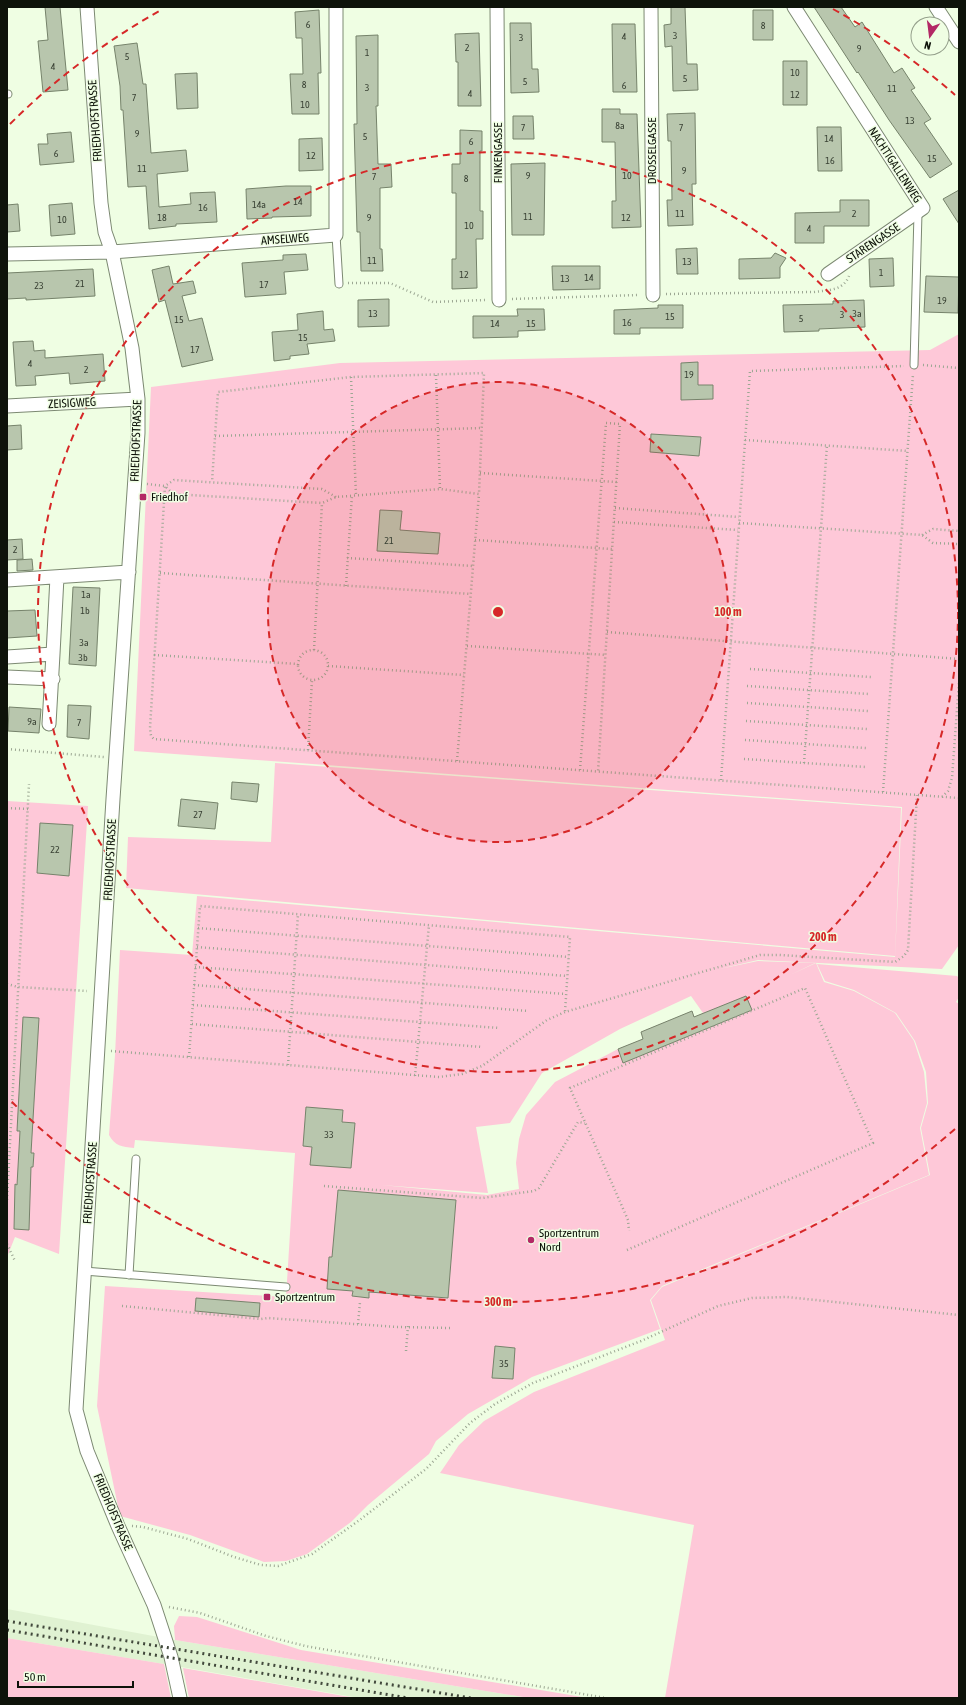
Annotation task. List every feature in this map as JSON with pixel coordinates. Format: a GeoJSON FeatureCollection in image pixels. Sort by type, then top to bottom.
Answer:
{"type":"FeatureCollection","features":[{"type":"Feature","properties":{"kind":"street","name":"FRIEDHOFSTRASSE"},"geometry":{"type":"LineString","coordinates":[[88,7],[101,203],[105,232],[112,252],[132,348],[138,399],[138,432],[116,758],[76,1410],[87,1451],[118,1526],[154,1605],[171,1658],[180,1698]]}},
{"type":"Feature","properties":{"kind":"street"},"geometry":{"type":"LineString","coordinates":[[336,7],[336,235]]}},
{"type":"Feature","properties":{"kind":"street","name":"FINKENGASSE"},"geometry":{"type":"LineString","coordinates":[[496,7],[499,300]]}},
{"type":"Feature","properties":{"kind":"street","name":"DROSSELGASSE"},"geometry":{"type":"LineString","coordinates":[[651,7],[653,295]]}},
{"type":"Feature","properties":{"kind":"street","name":"NACHTIGALLENWEG"},"geometry":{"type":"LineString","coordinates":[[794,7],[923,208],[918,212]]}},
{"type":"Feature","properties":{"kind":"street"},"geometry":{"type":"LineString","coordinates":[[936,7],[959,42]]}},
{"type":"Feature","properties":{"kind":"street","name":"STARENGASSE"},"geometry":{"type":"LineString","coordinates":[[828,274],[918,212]]}},
{"type":"Feature","properties":{"kind":"street","name":"AMSELWEG"},"geometry":{"type":"LineString","coordinates":[[7,254],[112,252],[336,235]]}},
{"type":"Feature","properties":{"kind":"street","name":"ZEISIGWEG"},"geometry":{"type":"LineString","coordinates":[[7,406],[138,399]]}},
{"type":"Feature","properties":{"kind":"street"},"geometry":{"type":"LineString","coordinates":[[7,580],[129,572]]}},
{"type":"Feature","properties":{"kind":"street"},"geometry":{"type":"LineString","coordinates":[[49,724],[53,679],[57,577]]}},
{"type":"Feature","properties":{"kind":"street"},"geometry":{"type":"LineString","coordinates":[[7,657],[53,654]]}},
{"type":"Feature","properties":{"kind":"street"},"geometry":{"type":"LineString","coordinates":[[7,677],[53,679]]}},
{"type":"Feature","properties":{"kind":"lane","name":"NACHTIGALLENWEG"},"geometry":{"type":"LineString","coordinates":[[914,365],[918,212]]}},
{"type":"Feature","properties":{"kind":"lane"},"geometry":{"type":"LineString","coordinates":[[336,235],[339,284]]}},
{"type":"Feature","properties":{"kind":"lane"},"geometry":{"type":"LineString","coordinates":[[129,1274],[136,1159]]}},
{"type":"Feature","properties":{"kind":"lane"},"geometry":{"type":"LineString","coordinates":[[84,1271],[286,1287]]}},
{"type":"Feature","properties":{"kind":"path"},"geometry":{"type":"LineString","coordinates":[[356,283],[390,283],[433,302],[470,301]]}},
{"type":"Feature","properties":{"kind":"path"},"geometry":{"type":"LineString","coordinates":[[669,294],[814,292]]}},
{"type":"Feature","properties":{"kind":"path"},"geometry":{"type":"LineString","coordinates":[[546,297],[618,297]]}},
{"type":"Feature","properties":{"kind":"path"},"geometry":{"type":"LineString","coordinates":[[883,792],[914,365]]}},
{"type":"Feature","properties":{"kind":"path"},"geometry":{"type":"LineString","coordinates":[[720,780],[750,371],[914,365],[959,368]]}},
{"type":"Feature","properties":{"kind":"path"},"geometry":{"type":"LineString","coordinates":[[212,482],[218,392],[351,377],[484,373],[479,494],[457,761]]}},
{"type":"Feature","properties":{"kind":"path"},"geometry":{"type":"LineString","coordinates":[[436,375],[440,489]]}},
{"type":"Feature","properties":{"kind":"path"},"geometry":{"type":"LineString","coordinates":[[351,377],[356,495]]}},
{"type":"Feature","properties":{"kind":"path"},"geometry":{"type":"LineString","coordinates":[[580,770],[606,423],[620,424],[598,772]]}},
{"type":"Feature","properties":{"kind":"path"},"geometry":{"type":"LineString","coordinates":[[215,436],[482,428]]}},
{"type":"Feature","properties":{"kind":"path"},"geometry":{"type":"LineString","coordinates":[[745,440],[908,451]]}},
{"type":"Feature","properties":{"kind":"path"},"geometry":{"type":"LineString","coordinates":[[804,763],[827,445]]}},
{"type":"Feature","properties":{"kind":"path"},"geometry":{"type":"LineString","coordinates":[[480,473],[617,482]]}},
{"type":"Feature","properties":{"kind":"path"},"geometry":{"type":"LineString","coordinates":[[165,486],[174,480],[322,489],[336,497]]}},
{"type":"Feature","properties":{"kind":"path"},"geometry":{"type":"LineString","coordinates":[[135,483],[165,486],[173,494],[322,503],[336,497],[440,489],[479,494]]}},
{"type":"Feature","properties":{"kind":"path"},"geometry":{"type":"LineString","coordinates":[[165,486],[150,728],[151,736],[154,739],[959,798]]}},
{"type":"Feature","properties":{"kind":"path"},"geometry":{"type":"LineString","coordinates":[[346,586],[352,496]]}},
{"type":"Feature","properties":{"kind":"path"},"geometry":{"type":"LineString","coordinates":[[314,650],[322,503]]}},
{"type":"Feature","properties":{"kind":"path"},"geometry":{"type":"LineString","coordinates":[[615,508],[739,517]]}},
{"type":"Feature","properties":{"kind":"path"},"geometry":{"type":"LineString","coordinates":[[614,522],[738,530]]}},
{"type":"Feature","properties":{"kind":"path"},"geometry":{"type":"LineString","coordinates":[[739,523],[922,535],[933,529],[959,531]]}},
{"type":"Feature","properties":{"kind":"path"},"geometry":{"type":"LineString","coordinates":[[922,535],[933,543],[959,544]]}},
{"type":"Feature","properties":{"kind":"path"},"geometry":{"type":"LineString","coordinates":[[475,540],[612,549]]}},
{"type":"Feature","properties":{"kind":"path"},"geometry":{"type":"LineString","coordinates":[[348,558],[473,566]]}},
{"type":"Feature","properties":{"kind":"path"},"geometry":{"type":"LineString","coordinates":[[160,573],[471,594]]}},
{"type":"Feature","properties":{"kind":"path"},"geometry":{"type":"LineString","coordinates":[[607,632],[959,659]]}},
{"type":"Feature","properties":{"kind":"path"},"geometry":{"type":"LineString","coordinates":[[467,646],[606,655]]}},
{"type":"Feature","properties":{"kind":"path"},"geometry":{"type":"LineString","coordinates":[[298,664],[304,654],[314,650]]}},
{"type":"Feature","properties":{"kind":"path"},"geometry":{"type":"LineString","coordinates":[[298,664],[302,675],[312,680],[323,677],[328,666],[324,656],[314,650]]}},
{"type":"Feature","properties":{"kind":"path"},"geometry":{"type":"LineString","coordinates":[[154,655],[298,664]]}},
{"type":"Feature","properties":{"kind":"path"},"geometry":{"type":"LineString","coordinates":[[328,666],[464,675]]}},
{"type":"Feature","properties":{"kind":"path"},"geometry":{"type":"LineString","coordinates":[[750,669],[871,677]]}},
{"type":"Feature","properties":{"kind":"path"},"geometry":{"type":"LineString","coordinates":[[308,750],[312,680]]}},
{"type":"Feature","properties":{"kind":"path"},"geometry":{"type":"LineString","coordinates":[[942,797],[948,791],[952,778],[959,682]]}},
{"type":"Feature","properties":{"kind":"path"},"geometry":{"type":"LineString","coordinates":[[747,686],[869,694]]}},
{"type":"Feature","properties":{"kind":"path"},"geometry":{"type":"LineString","coordinates":[[747,703],[868,712]]}},
{"type":"Feature","properties":{"kind":"path"},"geometry":{"type":"LineString","coordinates":[[746,721],[867,729]]}},
{"type":"Feature","properties":{"kind":"path"},"geometry":{"type":"LineString","coordinates":[[745,740],[866,748]]}},
{"type":"Feature","properties":{"kind":"path"},"geometry":{"type":"LineString","coordinates":[[7,749],[116,758]]}},
{"type":"Feature","properties":{"kind":"path"},"geometry":{"type":"LineString","coordinates":[[744,759],[866,767]]}},
{"type":"Feature","properties":{"kind":"path"},"geometry":{"type":"LineString","coordinates":[[7,1200],[29,784]]}},
{"type":"Feature","properties":{"kind":"path"},"geometry":{"type":"LineString","coordinates":[[98,1050],[438,1078],[462,1074],[482,1066],[547,1020],[565,1012],[760,955],[896,962],[904,956],[908,950],[917,795]]}},
{"type":"Feature","properties":{"kind":"path"},"geometry":{"type":"LineString","coordinates":[[7,808],[28,809]]}},
{"type":"Feature","properties":{"kind":"path"},"geometry":{"type":"LineString","coordinates":[[189,1057],[200,906],[570,937],[565,1012]]}},
{"type":"Feature","properties":{"kind":"path"},"geometry":{"type":"LineString","coordinates":[[288,1065],[298,914]]}},
{"type":"Feature","properties":{"kind":"path"},"geometry":{"type":"LineString","coordinates":[[415,1076],[429,925]]}},
{"type":"Feature","properties":{"kind":"path"},"geometry":{"type":"LineString","coordinates":[[198,928],[569,957]]}},
{"type":"Feature","properties":{"kind":"path"},"geometry":{"type":"LineString","coordinates":[[197,947],[568,976]]}},
{"type":"Feature","properties":{"kind":"path"},"geometry":{"type":"LineString","coordinates":[[196,967],[566,994]]}},
{"type":"Feature","properties":{"kind":"path"},"geometry":{"type":"LineString","coordinates":[[7,984],[18,987],[102,992]]}},
{"type":"Feature","properties":{"kind":"path"},"geometry":{"type":"LineString","coordinates":[[194,985],[529,1011]]}},
{"type":"Feature","properties":{"kind":"path"},"geometry":{"type":"LineString","coordinates":[[627,1250],[873,1143],[805,988],[570,1088],[628,1220],[629,1231]]}},
{"type":"Feature","properties":{"kind":"path"},"geometry":{"type":"LineString","coordinates":[[193,1005],[498,1028]]}},
{"type":"Feature","properties":{"kind":"path"},"geometry":{"type":"LineString","coordinates":[[192,1024],[482,1046]]}},
{"type":"Feature","properties":{"kind":"path"},"geometry":{"type":"LineString","coordinates":[[7,1114],[11,1115]]}},
{"type":"Feature","properties":{"kind":"path"},"geometry":{"type":"LineString","coordinates":[[324,1186],[482,1198],[534,1190],[539,1188],[578,1122],[585,1123]]}},
{"type":"Feature","properties":{"kind":"path"},"geometry":{"type":"LineString","coordinates":[[7,1244],[15,1261]]}},
{"type":"Feature","properties":{"kind":"path"},"geometry":{"type":"LineString","coordinates":[[118,1526],[143,1527],[188,1539],[234,1557],[261,1565],[278,1566],[312,1554],[361,1519],[426,1469],[470,1423],[495,1404],[533,1383],[641,1341],[718,1306],[752,1298],[787,1297],[959,1315]]}},
{"type":"Feature","properties":{"kind":"path"},"geometry":{"type":"LineString","coordinates":[[358,1324],[360,1302]]}},
{"type":"Feature","properties":{"kind":"path"},"geometry":{"type":"LineString","coordinates":[[122,1306],[261,1319],[268,1318],[398,1327],[450,1328]]}},
{"type":"Feature","properties":{"kind":"path"},"geometry":{"type":"LineString","coordinates":[[406,1352],[408,1326]]}},
{"type":"Feature","properties":{"kind":"path"},"geometry":{"type":"LineString","coordinates":[[154,1605],[200,1613],[266,1636],[305,1646],[606,1698]]}},
{"type":"Feature","properties":{"kind":"shaded area"},"geometry":{"type":"Polygon","coordinates":[[[959,334],[959,945],[942,969],[758,960],[719,969],[758,961],[815,963],[790,975],[816,963],[824,982],[854,991],[895,1013],[914,1041],[924,1072],[927,1103],[920,1128],[929,1175],[662,1286],[650,1300],[660,1329],[532,1377],[468,1414],[436,1441],[429,1454],[368,1505],[351,1522],[307,1554],[286,1561],[264,1562],[190,1535],[120,1516],[97,1406],[105,1286],[286,1297],[295,1153],[135,1140],[134,1148],[122,1146],[114,1142],[109,1135],[115,1055],[120,950],[192,955],[197,896],[895,957],[902,807],[134,751],[151,387],[340,363],[930,350],[959,334]],[[691,996],[620,1029],[542,1073],[510,1123],[476,1127],[488,1193],[381,1185],[487,1195],[519,1189],[516,1163],[519,1139],[526,1115],[555,1082],[618,1049],[643,1039],[641,1032],[692,1011],[694,1017],[703,1013],[691,996]]]}},
{"type":"Feature","properties":{"kind":"shaded area"},"geometry":{"type":"Polygon","coordinates":[[[275,763],[901,808],[895,956],[126,888],[128,837],[271,842],[275,763]]]}},
{"type":"Feature","properties":{"kind":"shaded area"},"geometry":{"type":"Polygon","coordinates":[[[7,801],[88,806],[59,1254],[15,1237],[7,1257],[7,801]]]}},
{"type":"Feature","properties":{"kind":"shaded area"},"geometry":{"type":"Polygon","coordinates":[[[817,964],[957,976],[959,978],[959,997],[956,1002],[959,1004],[959,1698],[665,1698],[694,1525],[440,1473],[459,1445],[484,1421],[534,1392],[665,1340],[651,1300],[662,1287],[930,1175],[921,1128],[928,1103],[926,1072],[915,1041],[896,1013],[854,990],[825,981],[817,964]]]}},
{"type":"Feature","properties":{"kind":"shaded area"},"geometry":{"type":"Polygon","coordinates":[[[7,1609],[175,1640],[529,1698],[359,1698],[7,1638],[7,1609]]]}},
{"type":"Feature","properties":{"kind":"shaded area"},"geometry":{"type":"Polygon","coordinates":[[[179,1616],[197,1617],[301,1650],[588,1698],[529,1698],[175,1640],[174,1626],[179,1616]]]}},
{"type":"Feature","properties":{"kind":"shaded area"},"geometry":{"type":"Polygon","coordinates":[[[7,1638],[164,1664],[171,1698],[7,1698],[7,1638]]]}},
{"type":"Feature","properties":{"kind":"shaded area"},"geometry":{"type":"Polygon","coordinates":[[[183,1668],[344,1696],[359,1698],[189,1698],[183,1668]]]}},
{"type":"Feature","properties":{"kind":"building"},"geometry":{"type":"Polygon","coordinates":[[[45,7],[60,7],[68,90],[43,92],[38,41],[48,40],[45,7]]]}},
{"type":"Feature","properties":{"kind":"building"},"geometry":{"type":"Polygon","coordinates":[[[671,7],[685,7],[687,64],[697,64],[698,90],[673,91],[672,46],[665,47],[664,25],[671,24],[671,7]]]}},
{"type":"Feature","properties":{"kind":"building"},"geometry":{"type":"Polygon","coordinates":[[[814,7],[841,7],[855,27],[862,22],[894,73],[902,68],[915,88],[911,90],[931,119],[924,123],[952,164],[930,178],[889,120],[858,72],[857,73],[814,7]]]}},
{"type":"Feature","properties":{"kind":"building"},"geometry":{"type":"Polygon","coordinates":[[[319,10],[321,73],[318,73],[319,114],[292,114],[290,74],[303,74],[302,38],[296,38],[295,12],[319,10]]]}},
{"type":"Feature","properties":{"kind":"building"},"geometry":{"type":"Polygon","coordinates":[[[753,10],[773,10],[773,40],[753,40],[753,10]]]}},
{"type":"Feature","properties":{"kind":"building"},"geometry":{"type":"Polygon","coordinates":[[[510,23],[531,23],[532,69],[538,69],[539,92],[511,93],[510,23]]]}},
{"type":"Feature","properties":{"kind":"building"},"geometry":{"type":"Polygon","coordinates":[[[612,24],[635,24],[637,92],[613,92],[612,24]]]}},
{"type":"Feature","properties":{"kind":"building"},"geometry":{"type":"Polygon","coordinates":[[[479,33],[481,106],[458,106],[458,62],[456,62],[455,34],[479,33]]]}},
{"type":"Feature","properties":{"kind":"building"},"geometry":{"type":"Polygon","coordinates":[[[378,35],[378,106],[376,106],[378,164],[391,164],[392,187],[380,188],[380,249],[382,249],[383,271],[361,271],[360,232],[357,232],[354,124],[357,124],[356,36],[378,35]]]}},
{"type":"Feature","properties":{"kind":"building"},"geometry":{"type":"Polygon","coordinates":[[[137,43],[143,84],[146,84],[151,153],[186,150],[188,171],[157,174],[159,207],[191,204],[190,193],[215,192],[217,222],[176,224],[176,226],[149,229],[146,186],[128,187],[123,110],[121,110],[120,86],[114,46],[137,43]]]}},
{"type":"Feature","properties":{"kind":"building"},"geometry":{"type":"Polygon","coordinates":[[[783,61],[807,61],[807,105],[783,105],[783,61]]]}},
{"type":"Feature","properties":{"kind":"building"},"geometry":{"type":"Polygon","coordinates":[[[197,73],[198,108],[177,109],[175,74],[197,73]]]}},
{"type":"Feature","properties":{"kind":"building"},"geometry":{"type":"Polygon","coordinates":[[[602,109],[620,109],[620,114],[637,114],[641,227],[612,228],[612,201],[616,201],[615,142],[602,142],[602,109]]]}},
{"type":"Feature","properties":{"kind":"building"},"geometry":{"type":"Polygon","coordinates":[[[695,113],[696,184],[692,184],[693,225],[668,226],[667,200],[672,200],[671,141],[668,141],[667,114],[695,113]]]}},
{"type":"Feature","properties":{"kind":"building"},"geometry":{"type":"Polygon","coordinates":[[[513,116],[533,116],[534,139],[513,139],[513,116]]]}},
{"type":"Feature","properties":{"kind":"building"},"geometry":{"type":"Polygon","coordinates":[[[817,127],[841,127],[842,171],[818,171],[817,127]]]}},
{"type":"Feature","properties":{"kind":"building"},"geometry":{"type":"Polygon","coordinates":[[[460,130],[482,131],[482,151],[480,151],[480,211],[483,211],[483,239],[476,239],[477,288],[452,289],[452,259],[456,259],[456,193],[452,193],[452,164],[460,164],[460,130]]]}},
{"type":"Feature","properties":{"kind":"building"},"geometry":{"type":"Polygon","coordinates":[[[71,132],[74,162],[40,165],[38,144],[48,144],[47,134],[71,132]]]}},
{"type":"Feature","properties":{"kind":"building"},"geometry":{"type":"Polygon","coordinates":[[[322,138],[323,170],[299,171],[299,139],[322,138]]]}},
{"type":"Feature","properties":{"kind":"building"},"geometry":{"type":"Polygon","coordinates":[[[545,163],[544,235],[512,235],[511,164],[545,163]]]}},
{"type":"Feature","properties":{"kind":"building"},"geometry":{"type":"Polygon","coordinates":[[[311,186],[311,216],[247,219],[246,189],[311,186]]]}},
{"type":"Feature","properties":{"kind":"building"},"geometry":{"type":"Polygon","coordinates":[[[959,190],[959,224],[943,199],[959,190]]]}},
{"type":"Feature","properties":{"kind":"building"},"geometry":{"type":"Polygon","coordinates":[[[840,200],[869,200],[869,226],[824,226],[824,243],[795,243],[795,213],[840,212],[840,200]]]}},
{"type":"Feature","properties":{"kind":"building"},"geometry":{"type":"Polygon","coordinates":[[[72,203],[75,234],[51,236],[49,205],[72,203]]]}},
{"type":"Feature","properties":{"kind":"building"},"geometry":{"type":"Polygon","coordinates":[[[18,204],[20,231],[7,232],[7,205],[18,204]]]}},
{"type":"Feature","properties":{"kind":"building"},"geometry":{"type":"Polygon","coordinates":[[[697,248],[698,274],[677,274],[676,249],[697,248]]]}},
{"type":"Feature","properties":{"kind":"building"},"geometry":{"type":"Polygon","coordinates":[[[775,253],[786,258],[780,267],[780,278],[739,279],[739,259],[771,258],[775,253]]]}},
{"type":"Feature","properties":{"kind":"building"},"geometry":{"type":"Polygon","coordinates":[[[306,254],[308,270],[284,272],[286,294],[245,297],[242,263],[283,260],[283,255],[306,254]]]}},
{"type":"Feature","properties":{"kind":"building"},"geometry":{"type":"Polygon","coordinates":[[[893,258],[894,286],[870,287],[869,259],[893,258]]]}},
{"type":"Feature","properties":{"kind":"building"},"geometry":{"type":"Polygon","coordinates":[[[169,266],[173,284],[193,281],[196,293],[182,296],[189,321],[202,318],[213,360],[182,367],[165,300],[159,302],[152,270],[169,266]]]}},
{"type":"Feature","properties":{"kind":"building"},"geometry":{"type":"Polygon","coordinates":[[[552,266],[600,266],[600,289],[553,290],[552,266]]]}},
{"type":"Feature","properties":{"kind":"building"},"geometry":{"type":"Polygon","coordinates":[[[93,269],[95,296],[26,300],[26,298],[7,299],[7,273],[93,269]]]}},
{"type":"Feature","properties":{"kind":"building"},"geometry":{"type":"Polygon","coordinates":[[[926,276],[959,277],[958,313],[924,312],[926,276]]]}},
{"type":"Feature","properties":{"kind":"building"},"geometry":{"type":"Polygon","coordinates":[[[389,299],[389,326],[358,327],[358,300],[389,299]]]}},
{"type":"Feature","properties":{"kind":"building"},"geometry":{"type":"Polygon","coordinates":[[[864,300],[865,327],[784,332],[783,305],[833,304],[833,301],[864,300]]]}},
{"type":"Feature","properties":{"kind":"building"},"geometry":{"type":"Polygon","coordinates":[[[658,305],[683,305],[683,328],[640,328],[640,334],[614,334],[614,310],[658,308],[658,305]]]}},
{"type":"Feature","properties":{"kind":"building"},"geometry":{"type":"Polygon","coordinates":[[[517,309],[544,309],[545,330],[518,331],[518,337],[473,338],[473,316],[518,316],[517,309]]]}},
{"type":"Feature","properties":{"kind":"building"},"geometry":{"type":"Polygon","coordinates":[[[323,311],[324,330],[333,329],[335,341],[307,344],[309,354],[290,356],[290,359],[274,361],[272,332],[298,330],[297,314],[323,311]]]}},
{"type":"Feature","properties":{"kind":"building"},"geometry":{"type":"Polygon","coordinates":[[[33,341],[34,351],[45,350],[45,358],[103,354],[105,381],[70,384],[69,373],[35,376],[36,385],[16,386],[13,342],[33,341]]]}},
{"type":"Feature","properties":{"kind":"building"},"geometry":{"type":"Polygon","coordinates":[[[698,362],[698,385],[713,385],[713,399],[681,400],[681,363],[698,362]]]}},
{"type":"Feature","properties":{"kind":"building"},"geometry":{"type":"Polygon","coordinates":[[[21,425],[22,449],[7,450],[7,426],[21,425]]]}},
{"type":"Feature","properties":{"kind":"building"},"geometry":{"type":"Polygon","coordinates":[[[651,434],[701,437],[699,456],[650,452],[651,434]]]}},
{"type":"Feature","properties":{"kind":"building"},"geometry":{"type":"Polygon","coordinates":[[[380,510],[402,511],[400,530],[440,533],[438,554],[377,551],[380,510]]]}},
{"type":"Feature","properties":{"kind":"building"},"geometry":{"type":"Polygon","coordinates":[[[22,539],[23,559],[7,560],[7,540],[22,539]]]}},
{"type":"Feature","properties":{"kind":"building"},"geometry":{"type":"Polygon","coordinates":[[[32,559],[33,570],[17,571],[17,560],[32,559]]]}},
{"type":"Feature","properties":{"kind":"building"},"geometry":{"type":"Polygon","coordinates":[[[73,587],[100,588],[96,666],[69,664],[73,587]]]}},
{"type":"Feature","properties":{"kind":"building"},"geometry":{"type":"Polygon","coordinates":[[[35,610],[37,636],[7,638],[7,611],[35,610]]]}},
{"type":"Feature","properties":{"kind":"building"},"geometry":{"type":"Polygon","coordinates":[[[68,705],[91,706],[89,739],[67,737],[68,705]]]}},
{"type":"Feature","properties":{"kind":"building"},"geometry":{"type":"Polygon","coordinates":[[[9,707],[41,709],[39,733],[8,731],[9,707]]]}},
{"type":"Feature","properties":{"kind":"building"},"geometry":{"type":"Polygon","coordinates":[[[232,782],[259,784],[257,802],[231,799],[232,782]]]}},
{"type":"Feature","properties":{"kind":"building"},"geometry":{"type":"Polygon","coordinates":[[[181,799],[218,803],[215,829],[178,826],[181,799]]]}},
{"type":"Feature","properties":{"kind":"building"},"geometry":{"type":"Polygon","coordinates":[[[40,823],[73,825],[69,876],[37,873],[40,823]]]}},
{"type":"Feature","properties":{"kind":"building"},"geometry":{"type":"Polygon","coordinates":[[[746,996],[752,1010],[623,1063],[618,1049],[643,1039],[641,1032],[692,1011],[694,1017],[746,996]]]}},
{"type":"Feature","properties":{"kind":"building"},"geometry":{"type":"Polygon","coordinates":[[[23,1017],[39,1018],[31,1153],[34,1153],[33,1167],[31,1167],[29,1230],[14,1229],[15,1184],[17,1185],[20,1131],[17,1131],[23,1017]]]}},
{"type":"Feature","properties":{"kind":"building"},"geometry":{"type":"Polygon","coordinates":[[[306,1107],[343,1110],[342,1122],[355,1123],[351,1168],[310,1165],[312,1147],[303,1146],[306,1107]]]}},
{"type":"Feature","properties":{"kind":"building"},"geometry":{"type":"Polygon","coordinates":[[[338,1190],[456,1200],[448,1298],[369,1292],[369,1298],[352,1296],[353,1291],[327,1289],[329,1257],[332,1257],[338,1190]]]}},
{"type":"Feature","properties":{"kind":"building"},"geometry":{"type":"Polygon","coordinates":[[[196,1298],[260,1303],[259,1317],[195,1311],[196,1298]]]}},
{"type":"Feature","properties":{"kind":"building"},"geometry":{"type":"Polygon","coordinates":[[[495,1346],[515,1348],[513,1379],[492,1378],[495,1346]]]}},
{"type":"Feature","properties":{"kind":"railway"},"geometry":{"type":"LineString","coordinates":[[7,1621],[471,1698]]}},
{"type":"Feature","properties":{"kind":"railway"},"geometry":{"type":"LineString","coordinates":[[7,1630],[408,1698]]}},
{"type":"Feature","properties":{"kind":"place","name":"Friedhof"},"geometry":{"type":"Point","coordinates":[143,497]}},
{"type":"Feature","properties":{"kind":"place","name":"Sportzentrum Nord"},"geometry":{"type":"Point","coordinates":[531,1240]}},
{"type":"Feature","properties":{"kind":"place","name":"Sportzentrum"},"geometry":{"type":"Point","coordinates":[267,1297]}}]}
